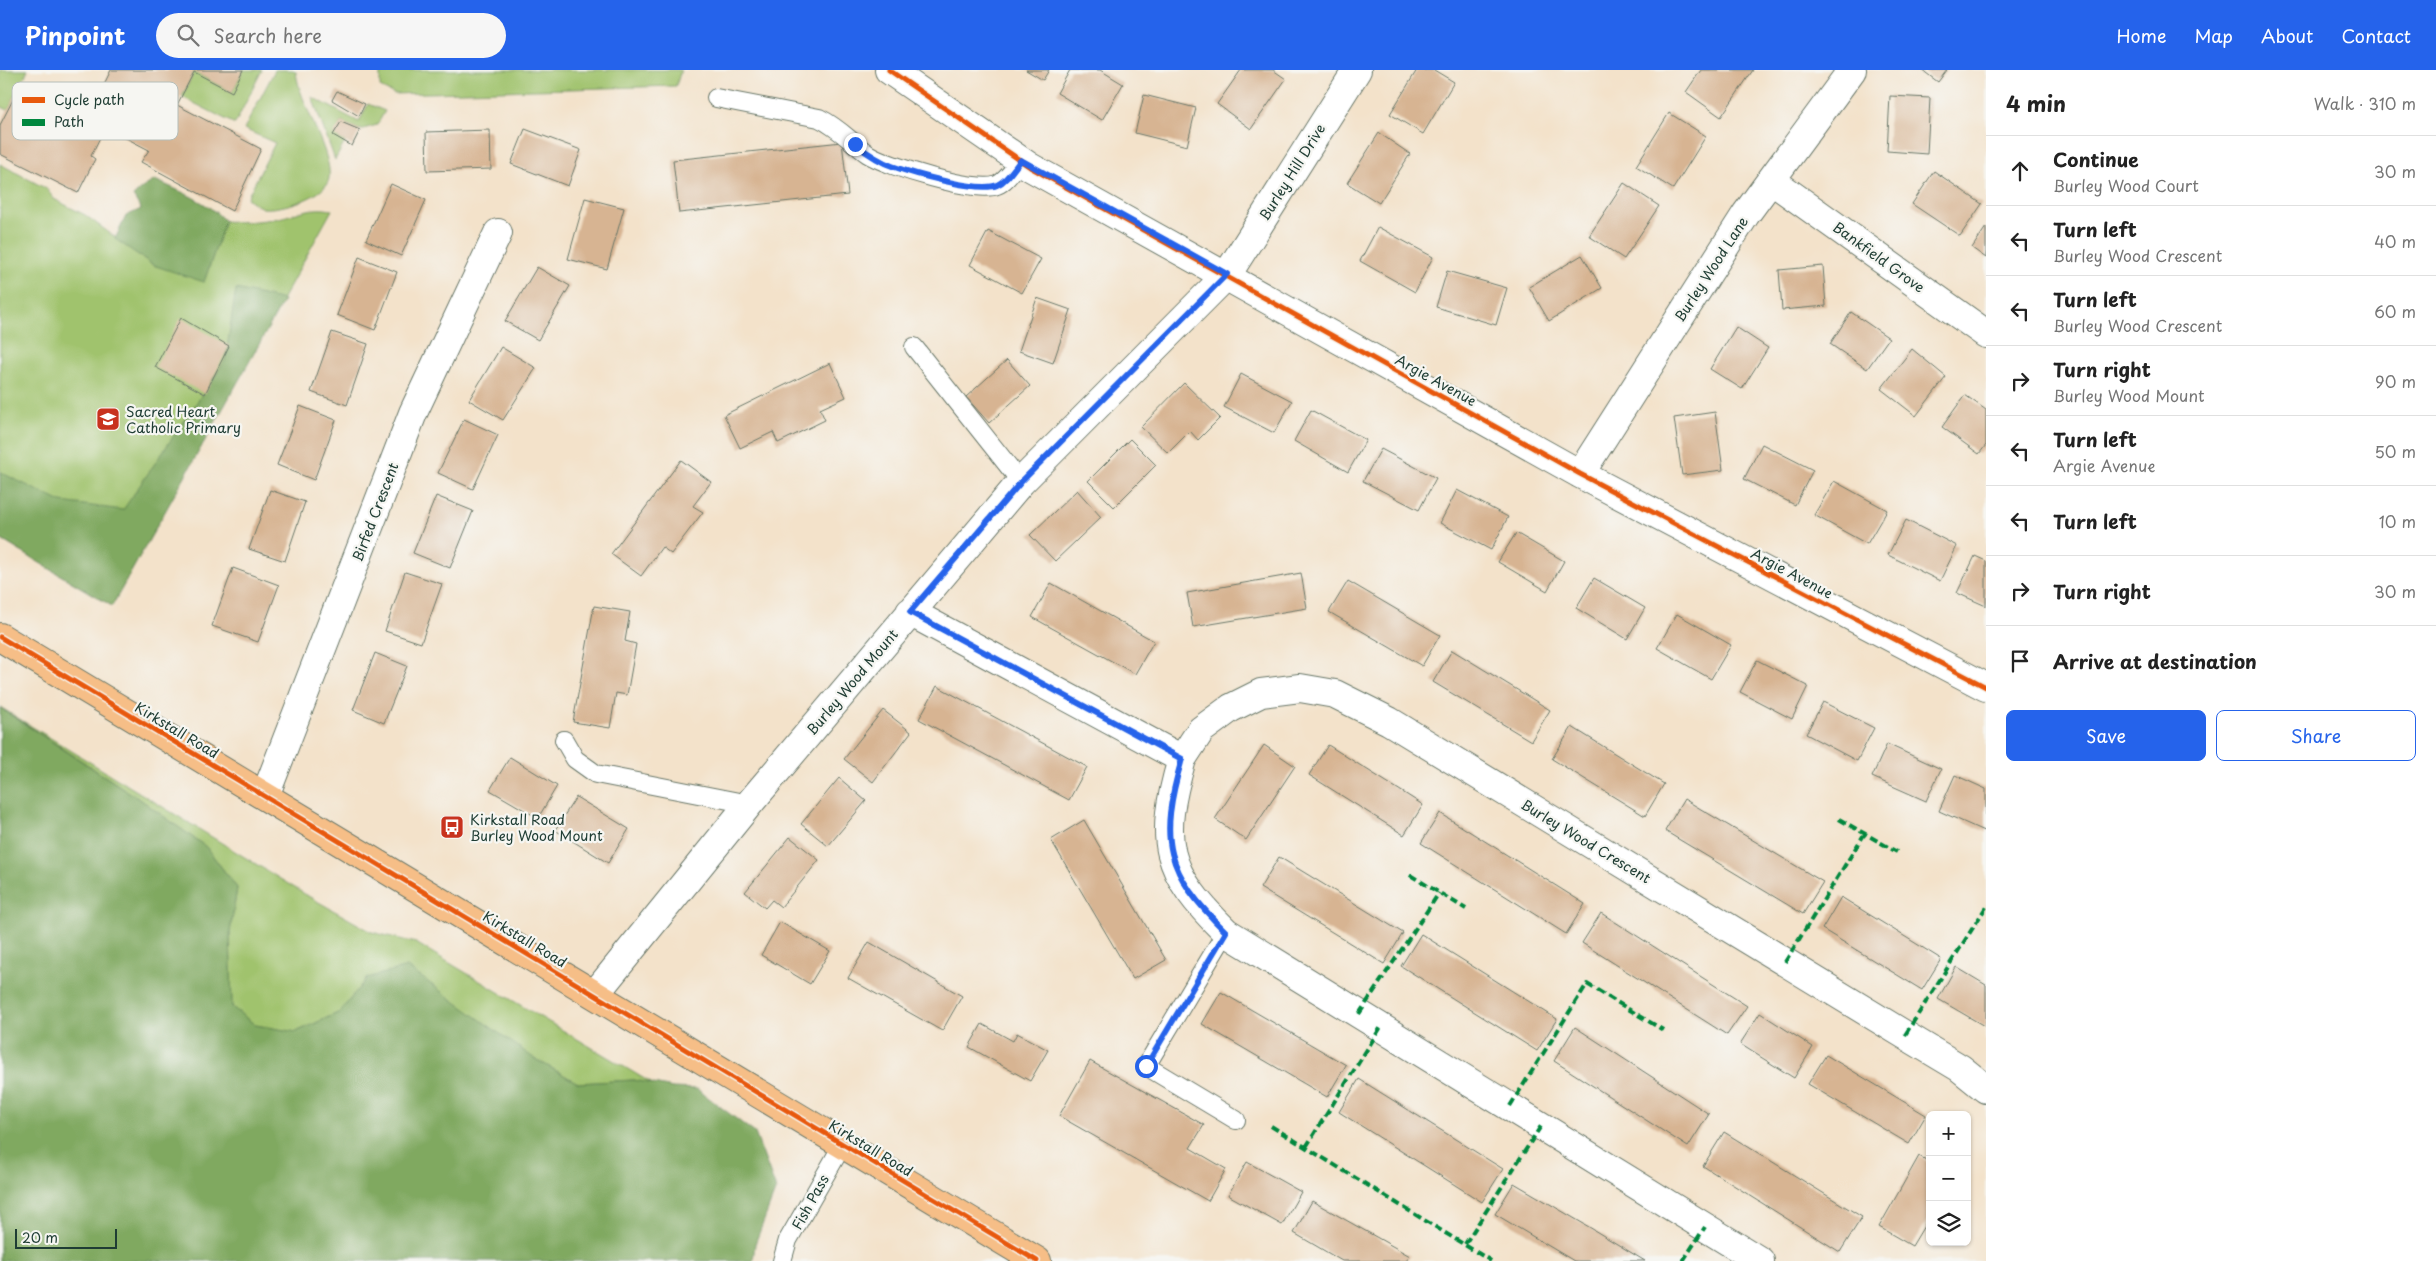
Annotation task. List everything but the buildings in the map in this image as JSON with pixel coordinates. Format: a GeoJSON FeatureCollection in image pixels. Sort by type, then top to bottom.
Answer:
{"type":"FeatureCollection","features":[{"type":"Feature","properties":{"kind":"main road","name":"Kirkstall Road"},"geometry":{"type":"LineString","coordinates":[[0,637],[1037,1261]]}},
{"type":"Feature","properties":{"kind":"street","name":"Argie Avenue"},"geometry":{"type":"LineString","coordinates":[[889,70],[1021,160],[1580,474],[1986,687]]}},
{"type":"Feature","properties":{"kind":"street","name":"Burley Hill Drive"},"geometry":{"type":"LineString","coordinates":[[1227,274],[1357,70]]}},
{"type":"Feature","properties":{"kind":"street","name":"Burley Wood Lane"},"geometry":{"type":"LineString","coordinates":[[1580,474],[1746,214],[1852,70]]}},
{"type":"Feature","properties":{"kind":"street","name":"Bankfield Grove"},"geometry":{"type":"LineString","coordinates":[[1771,180],[1986,334]]}},
{"type":"Feature","properties":{"kind":"street","name":"Birfed Crescent"},"geometry":{"type":"LineString","coordinates":[[265,796],[413,413],[498,232]]}},
{"type":"Feature","properties":{"kind":"street","name":"Burley Wood Mount"},"geometry":{"type":"LineString","coordinates":[[594,994],[910,612],[1021,482],[1227,274]]}},
{"type":"Feature","properties":{"kind":"street"},"geometry":{"type":"LineString","coordinates":[[910,612],[1182,759]]}},
{"type":"Feature","properties":{"kind":"street","name":"Burley Wood Crescent"},"geometry":{"type":"LineString","coordinates":[[1760,1261],[1226,932],[1200,906],[1179,877],[1170,850],[1168,826],[1171,798],[1182,759],[1201,730],[1231,708],[1261,693],[1300,688],[1335,694],[1389,721],[1944,1059],[1986,1089]]}},
{"type":"Feature","properties":{"kind":"lane"},"geometry":{"type":"LineString","coordinates":[[716,98],[819,118],[834,125],[870,155],[891,166],[958,184],[983,188],[997,185],[1021,160]]}},
{"type":"Feature","properties":{"kind":"lane"},"geometry":{"type":"LineString","coordinates":[[914,347],[1021,482]]}},
{"type":"Feature","properties":{"kind":"lane"},"geometry":{"type":"LineString","coordinates":[[564,740],[575,760],[596,774],[750,804]]}},
{"type":"Feature","properties":{"kind":"lane"},"geometry":{"type":"LineString","coordinates":[[1226,932],[1146,1066],[1236,1120]]}},
{"type":"Feature","properties":{"kind":"lane","name":"Fish Pass"},"geometry":{"type":"LineString","coordinates":[[782,1261],[788,1240],[843,1144]]}},
{"type":"Feature","properties":{"kind":"green space"},"geometry":{"type":"Polygon","coordinates":[[[0,70],[28,70],[22,82],[12,82],[12,102],[8,110],[0,106],[0,70]]]}},
{"type":"Feature","properties":{"kind":"green space"},"geometry":{"type":"Polygon","coordinates":[[[243,70],[262,70],[235,124],[182,97],[194,72],[232,92],[243,70]]]}},
{"type":"Feature","properties":{"kind":"green space"},"geometry":{"type":"Polygon","coordinates":[[[275,70],[293,70],[296,72],[303,98],[326,156],[329,178],[326,185],[320,191],[302,201],[280,207],[263,208],[247,198],[275,143],[244,129],[275,70]]]}},
{"type":"Feature","properties":{"kind":"green space"},"geometry":{"type":"Polygon","coordinates":[[[380,70],[681,70],[676,86],[394,94],[380,87],[380,70]]]}},
{"type":"Feature","properties":{"kind":"green space"},"geometry":{"type":"Polygon","coordinates":[[[312,97],[359,122],[368,104],[385,111],[377,125],[360,130],[341,122],[334,135],[345,142],[335,160],[312,97]]]}},
{"type":"Feature","properties":{"kind":"green space"},"geometry":{"type":"Polygon","coordinates":[[[0,164],[47,189],[54,199],[85,215],[153,265],[205,279],[225,221],[259,221],[279,218],[311,209],[332,210],[112,606],[0,539],[0,164]]]}},
{"type":"Feature","properties":{"kind":"green space"},"geometry":{"type":"Polygon","coordinates":[[[155,180],[201,202],[225,221],[204,282],[153,265],[115,239],[126,216],[141,209],[133,196],[155,180]]]}},
{"type":"Feature","properties":{"kind":"green space"},"geometry":{"type":"Polygon","coordinates":[[[236,289],[284,300],[112,606],[0,539],[0,472],[61,502],[123,510],[225,361],[236,289]]]}},
{"type":"Feature","properties":{"kind":"green space"},"geometry":{"type":"Polygon","coordinates":[[[0,707],[308,896],[372,932],[416,943],[653,1084],[634,1080],[578,1083],[535,1059],[367,978],[340,1012],[296,1032],[255,1025],[232,1007],[230,932],[237,888],[206,847],[141,800],[0,707]]]}},
{"type":"Feature","properties":{"kind":"green space"},"geometry":{"type":"Polygon","coordinates":[[[0,708],[141,800],[206,847],[237,888],[230,932],[232,1007],[255,1025],[296,1032],[340,1012],[367,978],[407,967],[535,1059],[578,1083],[634,1080],[673,1088],[697,1089],[755,1133],[776,1189],[755,1244],[753,1261],[0,1261],[0,708]]]}},
{"type":"Feature","properties":{"kind":"marked path"},"geometry":{"type":"LineString","coordinates":[[1839,819],[1897,852]]}},
{"type":"Feature","properties":{"kind":"marked path"},"geometry":{"type":"LineString","coordinates":[[1785,962],[1865,833]]}},
{"type":"Feature","properties":{"kind":"marked path"},"geometry":{"type":"LineString","coordinates":[[1410,875],[1466,909]]}},
{"type":"Feature","properties":{"kind":"marked path"},"geometry":{"type":"LineString","coordinates":[[1359,1014],[1439,893]]}},
{"type":"Feature","properties":{"kind":"marked path"},"geometry":{"type":"LineString","coordinates":[[1905,1035],[1986,907]]}},
{"type":"Feature","properties":{"kind":"marked path"},"geometry":{"type":"LineString","coordinates":[[1510,1106],[1587,984],[1663,1030]]}},
{"type":"Feature","properties":{"kind":"marked path"},"geometry":{"type":"LineString","coordinates":[[1306,1147],[1381,1027]]}},
{"type":"Feature","properties":{"kind":"marked path"},"geometry":{"type":"LineString","coordinates":[[1271,1126],[1491,1261]]}},
{"type":"Feature","properties":{"kind":"marked path"},"geometry":{"type":"LineString","coordinates":[[1465,1244],[1541,1126]]}},
{"type":"Feature","properties":{"kind":"marked path"},"geometry":{"type":"LineString","coordinates":[[1683,1261],[1705,1227]]}},
{"type":"Feature","properties":{"kind":"cycle path"},"geometry":{"type":"LineString","coordinates":[[889,70],[1030,167],[1580,474],[1986,687]]}},
{"type":"Feature","properties":{"kind":"cycle path"},"geometry":{"type":"LineString","coordinates":[[0,637],[1037,1261]]}},
{"type":"Feature","properties":{"kind":"place","name":"Sacred Heart Catholic Primary"},"geometry":{"type":"Point","coordinates":[108,419]}},
{"type":"Feature","properties":{"kind":"place","name":"Kirkstall Road Burley Wood Mount"},"geometry":{"type":"Point","coordinates":[452,827]}},
{"type":"Feature","properties":{"kind":"route"},"geometry":{"type":"LineString","coordinates":[[855,144],[870,155],[891,166],[958,184],[983,188],[997,185],[1006,178],[1021,160],[1030,167],[1227,274],[1021,482],[910,612],[1182,759],[1171,798],[1168,826],[1170,850],[1179,877],[1200,906],[1226,932],[1146,1066]]}}]}
